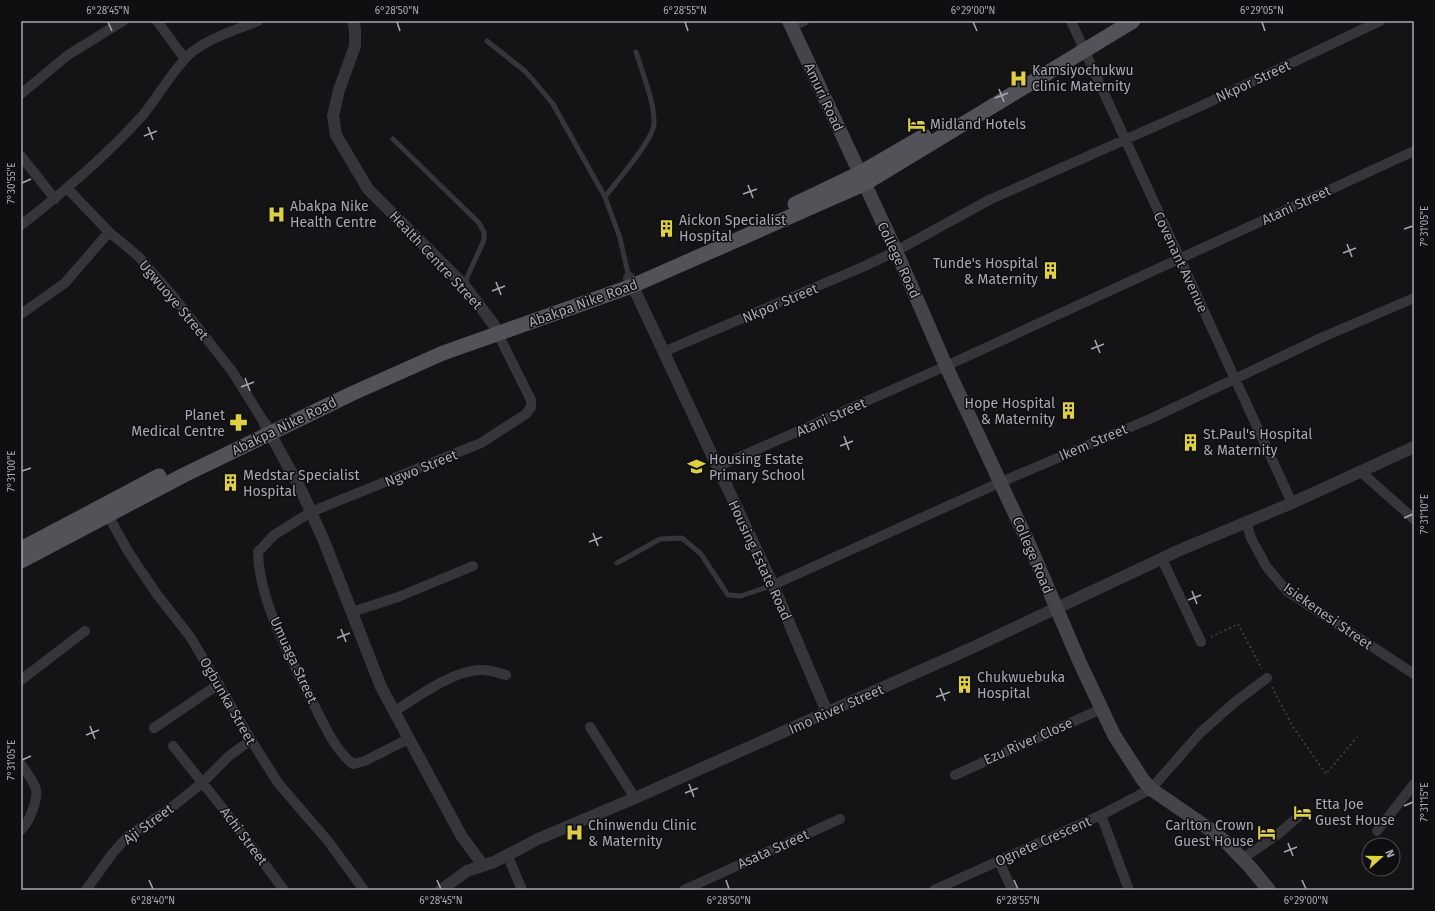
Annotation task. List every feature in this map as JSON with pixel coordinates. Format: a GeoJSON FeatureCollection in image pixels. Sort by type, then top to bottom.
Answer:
{"type":"FeatureCollection","features":[{"type":"Feature","properties":{"kind":"main road","name":"Abakpa Nike Road"},"geometry":{"type":"LineString","coordinates":[[1083,47],[1120,21]]}},
{"type":"Feature","properties":{"kind":"main road","name":"Abakpa Nike Road"},"geometry":{"type":"LineString","coordinates":[[21,549],[105,510],[267,428],[393,367],[631,282],[862,179],[1083,47],[1133,21]]}},
{"type":"Feature","properties":{"kind":"main road","name":"Amuri Road"},"geometry":{"type":"LineString","coordinates":[[790,24],[862,179]]}},
{"type":"Feature","properties":{"kind":"main road","name":"College Road"},"geometry":{"type":"LineString","coordinates":[[862,179],[946,366],[1001,482],[1101,709],[1125,753],[1151,789],[1208,828],[1242,859],[1269,890]]}},
{"type":"Feature","properties":{"kind":"main road","name":"Abakpa Nike Road"},"geometry":{"type":"LineString","coordinates":[[21,561],[105,510]]}},
{"type":"Feature","properties":{"kind":"street"},"geometry":{"type":"LineString","coordinates":[[21,94],[68,56],[123,21]]}},
{"type":"Feature","properties":{"kind":"street"},"geometry":{"type":"LineString","coordinates":[[156,21],[185,59]]}},
{"type":"Feature","properties":{"kind":"street"},"geometry":{"type":"LineString","coordinates":[[21,225],[68,189],[143,115],[185,59],[192,52],[211,40],[258,21]]}},
{"type":"Feature","properties":{"kind":"street","name":"Health Centre Street"},"geometry":{"type":"LineString","coordinates":[[353,21],[355,29],[355,46],[339,90],[333,116],[336,135],[368,189],[464,285],[496,329]]}},
{"type":"Feature","properties":{"kind":"street"},"geometry":{"type":"LineString","coordinates":[[790,24],[804,21]]}},
{"type":"Feature","properties":{"kind":"street","name":"Covenant Avenue"},"geometry":{"type":"LineString","coordinates":[[1071,21],[1292,503]]}},
{"type":"Feature","properties":{"kind":"street","name":"Nkpor Street"},"geometry":{"type":"LineString","coordinates":[[663,352],[896,252],[989,200],[1125,138],[1201,106],[1380,21]]}},
{"type":"Feature","properties":{"kind":"street","name":"Atani Street"},"geometry":{"type":"LineString","coordinates":[[717,467],[946,366],[1414,151]]}},
{"type":"Feature","properties":{"kind":"street"},"geometry":{"type":"LineString","coordinates":[[21,156],[55,199]]}},
{"type":"Feature","properties":{"kind":"street","name":"Ugwuoye Street"},"geometry":{"type":"LineString","coordinates":[[68,189],[109,232],[138,256],[173,296],[232,371],[267,428]]}},
{"type":"Feature","properties":{"kind":"street"},"geometry":{"type":"LineString","coordinates":[[21,314],[65,283],[109,232]]}},
{"type":"Feature","properties":{"kind":"street","name":"Housing Estate Road"},"geometry":{"type":"LineString","coordinates":[[631,282],[773,586],[827,712]]}},
{"type":"Feature","properties":{"kind":"street","name":"Ikem Street"},"geometry":{"type":"LineString","coordinates":[[773,586],[1001,482],[1152,418],[1323,337],[1414,298]]}},
{"type":"Feature","properties":{"kind":"street","name":"Ngwo Street"},"geometry":{"type":"LineString","coordinates":[[311,512],[481,443],[526,414],[530,407],[531,400],[496,329]]}},
{"type":"Feature","properties":{"kind":"street"},"geometry":{"type":"LineString","coordinates":[[267,428],[311,512],[352,612],[372,668],[408,739],[462,838],[483,865]]}},
{"type":"Feature","properties":{"kind":"street","name":"Imo River Street"},"geometry":{"type":"LineString","coordinates":[[441,890],[467,871],[494,862],[507,854],[1008,632],[1056,607],[1292,503],[1414,447]]}},
{"type":"Feature","properties":{"kind":"street"},"geometry":{"type":"LineString","coordinates":[[1361,472],[1414,519]]}},
{"type":"Feature","properties":{"kind":"street","name":"Ogbunka Street"},"geometry":{"type":"LineString","coordinates":[[105,510],[129,553],[156,593],[191,638],[278,783],[328,841],[364,890]]}},
{"type":"Feature","properties":{"kind":"street","name":"Umuaga Street"},"geometry":{"type":"LineString","coordinates":[[311,512],[274,535],[258,552],[258,568],[274,622],[292,662],[326,727],[347,759],[353,764],[365,761],[408,739]]}},
{"type":"Feature","properties":{"kind":"street","name":"Isiekenesi Street"},"geometry":{"type":"LineString","coordinates":[[1246,522],[1251,538],[1266,566],[1287,591],[1414,674]]}},
{"type":"Feature","properties":{"kind":"street"},"geometry":{"type":"LineString","coordinates":[[1162,559],[1201,642]]}},
{"type":"Feature","properties":{"kind":"street"},"geometry":{"type":"LineString","coordinates":[[352,612],[398,597],[473,566]]}},
{"type":"Feature","properties":{"kind":"street"},"geometry":{"type":"LineString","coordinates":[[21,680],[85,631]]}},
{"type":"Feature","properties":{"kind":"street"},"geometry":{"type":"LineString","coordinates":[[395,711],[433,688],[470,671],[482,670],[506,675]]}},
{"type":"Feature","properties":{"kind":"street"},"geometry":{"type":"LineString","coordinates":[[1151,789],[1200,733],[1235,702],[1267,678]]}},
{"type":"Feature","properties":{"kind":"street"},"geometry":{"type":"LineString","coordinates":[[154,728],[219,684]]}},
{"type":"Feature","properties":{"kind":"street","name":"Ezu River Close"},"geometry":{"type":"LineString","coordinates":[[955,775],[1101,709]]}},
{"type":"Feature","properties":{"kind":"street"},"geometry":{"type":"LineString","coordinates":[[590,727],[636,798]]}},
{"type":"Feature","properties":{"kind":"street","name":"Aji Street"},"geometry":{"type":"LineString","coordinates":[[86,890],[112,854],[128,836],[166,811],[202,783],[229,756],[251,740]]}},
{"type":"Feature","properties":{"kind":"street","name":"Achi Street"},"geometry":{"type":"LineString","coordinates":[[173,746],[284,890]]}},
{"type":"Feature","properties":{"kind":"street"},"geometry":{"type":"LineString","coordinates":[[21,764],[36,786],[38,801],[29,820],[21,830]]}},
{"type":"Feature","properties":{"kind":"street"},"geometry":{"type":"LineString","coordinates":[[1377,831],[1414,784]]}},
{"type":"Feature","properties":{"kind":"street","name":"Ognete Crescent"},"geometry":{"type":"LineString","coordinates":[[934,890],[1101,815],[1151,789]]}},
{"type":"Feature","properties":{"kind":"street"},"geometry":{"type":"LineString","coordinates":[[1101,815],[1129,890]]}},
{"type":"Feature","properties":{"kind":"street"},"geometry":{"type":"LineString","coordinates":[[1242,859],[1277,835],[1298,817]]}},
{"type":"Feature","properties":{"kind":"street","name":"Asata Street"},"geometry":{"type":"LineString","coordinates":[[684,890],[840,819]]}},
{"type":"Feature","properties":{"kind":"street"},"geometry":{"type":"LineString","coordinates":[[507,854],[522,890]]}},
{"type":"Feature","properties":{"kind":"street"},"geometry":{"type":"LineString","coordinates":[[999,861],[1012,890]]}},
{"type":"Feature","properties":{"kind":"lane"},"geometry":{"type":"LineString","coordinates":[[487,41],[526,72],[553,104],[605,197],[620,238],[631,282]]}},
{"type":"Feature","properties":{"kind":"lane"},"geometry":{"type":"LineString","coordinates":[[605,197],[648,140],[654,125],[653,110],[636,52]]}},
{"type":"Feature","properties":{"kind":"lane"},"geometry":{"type":"LineString","coordinates":[[393,139],[479,223],[484,232],[484,240],[464,285]]}},
{"type":"Feature","properties":{"kind":"lane"},"geometry":{"type":"LineString","coordinates":[[617,563],[660,540],[682,538],[701,554],[728,594],[741,596],[773,586]]}},
{"type":"Feature","properties":{"kind":"path"},"geometry":{"type":"LineString","coordinates":[[1201,642],[1238,624],[1293,727],[1326,774],[1356,737]]}},
{"type":"Feature","properties":{"kind":"place","name":"Kamsiyochukwu Clinic Maternity"},"geometry":{"type":"Point","coordinates":[1019,78]}},
{"type":"Feature","properties":{"kind":"place","name":"Midland Hotels"},"geometry":{"type":"Point","coordinates":[917,124]}},
{"type":"Feature","properties":{"kind":"place","name":"Abakpa Nike Health Centre"},"geometry":{"type":"Point","coordinates":[277,214]}},
{"type":"Feature","properties":{"kind":"place","name":"Aickon Specialist Hospital"},"geometry":{"type":"Point","coordinates":[666,228]}},
{"type":"Feature","properties":{"kind":"place","name":"Tunde's Hospital & Maternity"},"geometry":{"type":"Point","coordinates":[1051,271]}},
{"type":"Feature","properties":{"kind":"place","name":"Hope Hospital & Maternity"},"geometry":{"type":"Point","coordinates":[1068,411]}},
{"type":"Feature","properties":{"kind":"place","name":"Planet Medical Centre"},"geometry":{"type":"Point","coordinates":[238,423]}},
{"type":"Feature","properties":{"kind":"place","name":"St.Paul's Hospital & Maternity"},"geometry":{"type":"Point","coordinates":[1190,442]}},
{"type":"Feature","properties":{"kind":"place","name":"Housing Estate Primary School"},"geometry":{"type":"Point","coordinates":[696,467]}},
{"type":"Feature","properties":{"kind":"place","name":"Medstar Specialist Hospital"},"geometry":{"type":"Point","coordinates":[230,483]}},
{"type":"Feature","properties":{"kind":"place","name":"Chukwuebuka Hospital"},"geometry":{"type":"Point","coordinates":[964,685]}},
{"type":"Feature","properties":{"kind":"place","name":"Etta Joe Guest House"},"geometry":{"type":"Point","coordinates":[1302,812]}},
{"type":"Feature","properties":{"kind":"place","name":"Chinwendu Clinic & Maternity"},"geometry":{"type":"Point","coordinates":[575,833]}},
{"type":"Feature","properties":{"kind":"place","name":"Carlton Crown Guest House"},"geometry":{"type":"Point","coordinates":[1267,833]}}]}
